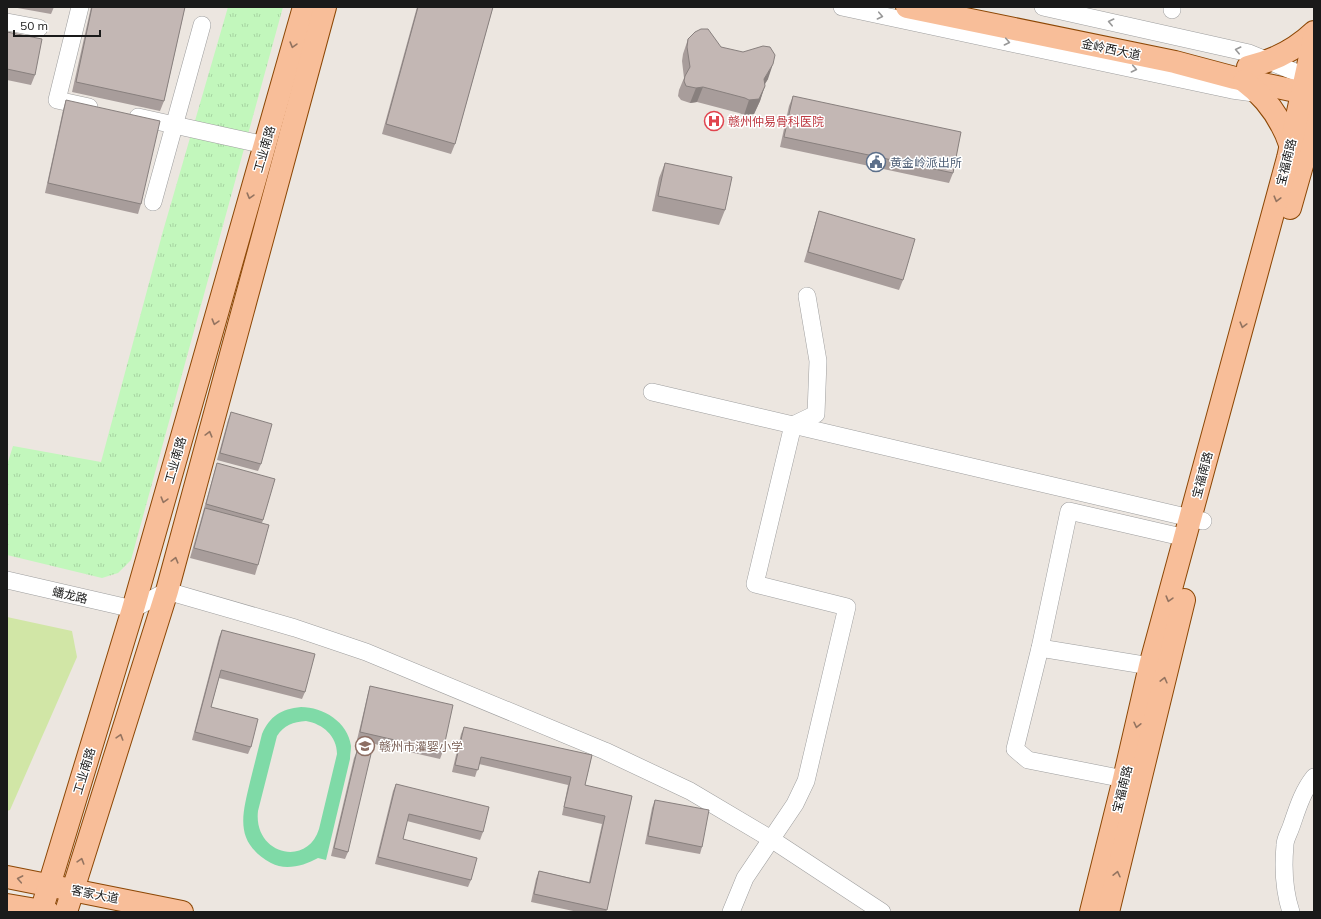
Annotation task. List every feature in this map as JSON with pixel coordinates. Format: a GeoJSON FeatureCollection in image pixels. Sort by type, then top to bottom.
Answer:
{"type":"FeatureCollection","features":[{"type":"Feature","properties":{"kind":"main road","name":"工业南路"},"geometry":{"type":"LineString","coordinates":[[44,912],[49,885],[133,609],[304,7]]}},
{"type":"Feature","properties":{"kind":"main road","name":"工业南路"},"geometry":{"type":"LineString","coordinates":[[66,912],[166,591],[325,7]]}},
{"type":"Feature","properties":{"kind":"main road","name":"金岭西大道"},"geometry":{"type":"LineString","coordinates":[[907,7],[1175,62],[1246,74]]}},
{"type":"Feature","properties":{"kind":"main road","name":"金岭西大道"},"geometry":{"type":"LineString","coordinates":[[971,7],[1072,16],[1246,74],[1309,91]]}},
{"type":"Feature","properties":{"kind":"main road"},"geometry":{"type":"LineString","coordinates":[[1314,32],[1290,51],[1246,74],[1259,94],[1277,116],[1297,154],[1314,142]]}},
{"type":"Feature","properties":{"kind":"main road","name":"宝福南路"},"geometry":{"type":"LineString","coordinates":[[1091,912],[1150,666],[1193,526],[1297,154],[1309,91],[1314,38]]}},
{"type":"Feature","properties":{"kind":"main road","name":"宝福南路"},"geometry":{"type":"LineString","coordinates":[[1108,912],[1193,526]]}},
{"type":"Feature","properties":{"kind":"main road","name":"客家大道"},"geometry":{"type":"LineString","coordinates":[[7,877],[182,912]]}},
{"type":"Feature","properties":{"kind":"main road"},"geometry":{"type":"LineString","coordinates":[[10,907],[44,912]]}},
{"type":"Feature","properties":{"kind":"street"},"geometry":{"type":"LineString","coordinates":[[80,7],[57,100],[101,109]]}},
{"type":"Feature","properties":{"kind":"street"},"geometry":{"type":"LineString","coordinates":[[842,7],[1232,90],[1259,94],[1309,91]]}},
{"type":"Feature","properties":{"kind":"street"},"geometry":{"type":"LineString","coordinates":[[1043,7],[1072,16],[1248,53],[1269,61],[1309,91]]}},
{"type":"Feature","properties":{"kind":"street"},"geometry":{"type":"LineString","coordinates":[[7,22],[39,28]]}},
{"type":"Feature","properties":{"kind":"street"},"geometry":{"type":"LineString","coordinates":[[153,202],[202,25]]}},
{"type":"Feature","properties":{"kind":"street"},"geometry":{"type":"LineString","coordinates":[[123,114],[265,145]]}},
{"type":"Feature","properties":{"kind":"street"},"geometry":{"type":"LineString","coordinates":[[793,425],[816,414],[818,361],[807,296]]}},
{"type":"Feature","properties":{"kind":"street"},"geometry":{"type":"LineString","coordinates":[[652,392],[793,425],[1193,526]]}},
{"type":"Feature","properties":{"kind":"street"},"geometry":{"type":"LineString","coordinates":[[731,912],[745,878],[795,804],[806,781],[847,607],[754,584],[793,425]]}},
{"type":"Feature","properties":{"kind":"street"},"geometry":{"type":"LineString","coordinates":[[1124,779],[1028,760],[1015,749],[1040,648],[1069,511],[1193,526]]}},
{"type":"Feature","properties":{"kind":"street","name":"蟠龙路"},"geometry":{"type":"LineString","coordinates":[[7,580],[133,609]]}},
{"type":"Feature","properties":{"kind":"street"},"geometry":{"type":"LineString","coordinates":[[133,609],[166,591],[295,628],[366,652],[466,692],[605,751],[690,791],[771,839],[882,912]]}},
{"type":"Feature","properties":{"kind":"street"},"geometry":{"type":"LineString","coordinates":[[1040,648],[1150,666]]}},
{"type":"Feature","properties":{"kind":"street"},"geometry":{"type":"LineString","coordinates":[[1291,912],[1285,880],[1285,843],[1300,800],[1309,783],[1314,778]]}},
{"type":"Feature","properties":{"kind":"green space"},"geometry":{"type":"Polygon","coordinates":[[[228,7],[283,7],[131,560],[118,573],[102,578],[7,555],[7,465],[13,446],[101,462],[163,231],[228,7]]]}},
{"type":"Feature","properties":{"kind":"green space"},"geometry":{"type":"Polygon","coordinates":[[[7,617],[72,631],[77,657],[10,810],[7,811],[7,617]]]}},
{"type":"Feature","properties":{"kind":"green space"},"geometry":{"type":"Polygon","coordinates":[[[301,707],[318,710],[326,713],[340,723],[349,737],[351,749],[350,759],[326,860],[318,858],[301,865],[282,867],[271,863],[259,855],[251,846],[246,837],[243,817],[247,794],[262,734],[269,722],[277,714],[301,707]],[[306,721],[293,723],[283,729],[277,736],[258,811],[259,826],[264,837],[272,846],[282,851],[293,852],[304,849],[313,841],[319,829],[337,754],[335,742],[332,736],[323,728],[306,721]]]}},
{"type":"Feature","properties":{"kind":"building"},"geometry":{"type":"Polygon","coordinates":[[[92,7],[185,7],[164,101],[76,82],[92,7]]]}},
{"type":"Feature","properties":{"kind":"building"},"geometry":{"type":"Polygon","coordinates":[[[418,7],[493,7],[455,144],[386,124],[418,7]]]}},
{"type":"Feature","properties":{"kind":"building"},"geometry":{"type":"Polygon","coordinates":[[[701,29],[708,29],[721,47],[743,52],[763,46],[770,47],[775,55],[773,64],[764,79],[765,86],[759,99],[749,100],[703,87],[696,88],[686,86],[684,81],[685,76],[690,67],[687,47],[688,39],[695,32],[701,29]]]}},
{"type":"Feature","properties":{"kind":"building"},"geometry":{"type":"Polygon","coordinates":[[[7,32],[42,39],[35,75],[7,69],[7,32]]]}},
{"type":"Feature","properties":{"kind":"building"},"geometry":{"type":"Polygon","coordinates":[[[793,96],[961,132],[953,173],[784,137],[793,96]]]}},
{"type":"Feature","properties":{"kind":"building"},"geometry":{"type":"Polygon","coordinates":[[[66,100],[160,121],[141,204],[48,183],[66,100]]]}},
{"type":"Feature","properties":{"kind":"building"},"geometry":{"type":"Polygon","coordinates":[[[665,163],[732,177],[725,210],[658,196],[665,163]]]}},
{"type":"Feature","properties":{"kind":"building"},"geometry":{"type":"Polygon","coordinates":[[[819,211],[915,239],[903,280],[808,252],[819,211]]]}},
{"type":"Feature","properties":{"kind":"building"},"geometry":{"type":"Polygon","coordinates":[[[231,412],[272,424],[261,464],[220,453],[231,412]]]}},
{"type":"Feature","properties":{"kind":"building"},"geometry":{"type":"Polygon","coordinates":[[[217,463],[275,479],[263,520],[206,504],[217,463]]]}},
{"type":"Feature","properties":{"kind":"building"},"geometry":{"type":"Polygon","coordinates":[[[205,508],[269,525],[258,565],[194,548],[205,508]]]}},
{"type":"Feature","properties":{"kind":"building"},"geometry":{"type":"Polygon","coordinates":[[[222,630],[315,654],[305,692],[221,670],[211,707],[258,719],[251,747],[195,732],[222,630]]]}},
{"type":"Feature","properties":{"kind":"building"},"geometry":{"type":"Polygon","coordinates":[[[370,686],[453,705],[443,751],[360,732],[370,686]]]}},
{"type":"Feature","properties":{"kind":"building"},"geometry":{"type":"Polygon","coordinates":[[[464,727],[592,755],[585,785],[632,796],[607,910],[534,894],[539,871],[590,883],[605,816],[564,807],[571,777],[481,757],[478,770],[455,765],[464,727]]]}},
{"type":"Feature","properties":{"kind":"building"},"geometry":{"type":"Polygon","coordinates":[[[357,751],[371,754],[348,852],[334,848],[357,751]]]}},
{"type":"Feature","properties":{"kind":"building"},"geometry":{"type":"Polygon","coordinates":[[[396,784],[489,807],[483,832],[409,814],[403,839],[477,858],[471,880],[378,857],[396,784]]]}},
{"type":"Feature","properties":{"kind":"building"},"geometry":{"type":"Polygon","coordinates":[[[655,800],[709,810],[702,847],[648,836],[655,800]]]}},
{"type":"Feature","properties":{"kind":"place","name":"赣州仲易骨科医院"},"geometry":{"type":"Point","coordinates":[714,121]}},
{"type":"Feature","properties":{"kind":"place","name":"黄金岭派出所"},"geometry":{"type":"Point","coordinates":[876,162]}},
{"type":"Feature","properties":{"kind":"place","name":"赣州市灌婴小学"},"geometry":{"type":"Point","coordinates":[365,746]}}]}
